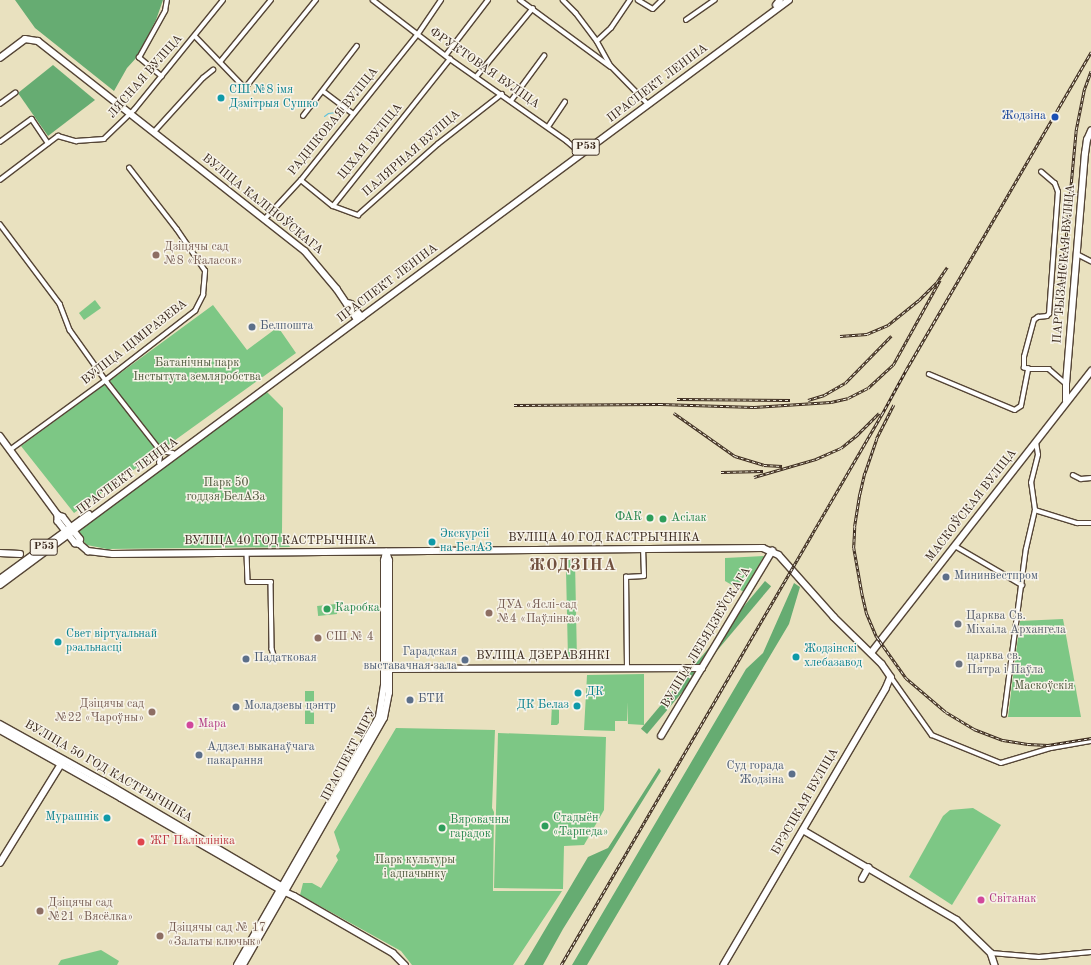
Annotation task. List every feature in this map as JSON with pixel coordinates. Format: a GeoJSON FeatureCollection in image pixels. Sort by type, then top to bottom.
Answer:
{"type":"FeatureCollection","features":[{"type":"Feature","properties":{"kind":"main road","name":"ПРАСПЕКТ ЛЕНІНА"},"geometry":{"type":"LineString","coordinates":[[647,104],[783,1]]}},
{"type":"Feature","properties":{"kind":"main road","name":"ПРАСПЕКТ ЛЕНІНА"},"geometry":{"type":"LineString","coordinates":[[0,585],[70,528],[581,153],[783,1]]}},
{"type":"Feature","properties":{"kind":"main road","name":"ВУЛІЦА КАЛІНОЎСКАГА"},"geometry":{"type":"LineString","coordinates":[[0,58],[25,39],[38,41],[311,257],[348,303],[348,306],[359,317]]}},
{"type":"Feature","properties":{"kind":"main road","name":"ПАРТЫЗАНСКАЯ ВУЛІЦА"},"geometry":{"type":"LineString","coordinates":[[1066,401],[1066,384],[1085,154],[1091,132]]}},
{"type":"Feature","properties":{"kind":"main road","name":"ПРАСПЕКТ ЛЕНІНА"},"geometry":{"type":"LineString","coordinates":[[0,580],[359,317]]}},
{"type":"Feature","properties":{"kind":"main road","name":"МАСКОЎСКАЯ ВУЛІЦА"},"geometry":{"type":"LineString","coordinates":[[871,653],[956,546],[1066,401],[1089,374]]}},
{"type":"Feature","properties":{"kind":"main road"},"geometry":{"type":"LineString","coordinates":[[0,436],[58,515],[63,517],[70,528]]}},
{"type":"Feature","properties":{"kind":"main road","name":"ВУЛІЦА 40 ГОД КАСТРЫЧНІКА"},"geometry":{"type":"LineString","coordinates":[[58,515],[58,521],[70,528],[80,539],[80,544],[88,551],[113,554],[763,548],[772,552],[793,570],[834,617],[871,653]]}},
{"type":"Feature","properties":{"kind":"main road","name":"ПРАСПЕКТ МІРУ"},"geometry":{"type":"LineString","coordinates":[[243,965],[332,806],[379,717],[387,669],[387,580],[384,561],[386,552]]}},
{"type":"Feature","properties":{"kind":"main road","name":"ВУЛІЦА ЛЕБЯДЗЕЎСКАГА"},"geometry":{"type":"LineString","coordinates":[[661,736],[772,552]]}},
{"type":"Feature","properties":{"kind":"main road"},"geometry":{"type":"LineString","coordinates":[[0,553],[20,554]]}},
{"type":"Feature","properties":{"kind":"main road"},"geometry":{"type":"LineString","coordinates":[[871,653],[888,671],[890,677]]}},
{"type":"Feature","properties":{"kind":"main road"},"geometry":{"type":"LineString","coordinates":[[578,661],[578,668]]}},
{"type":"Feature","properties":{"kind":"main road","name":"ВУЛІЦА ДЗЕРАВЯНКІ"},"geometry":{"type":"LineString","coordinates":[[387,669],[567,665],[578,668],[702,668]]}},
{"type":"Feature","properties":{"kind":"main road","name":"БРЭСЦКАЯ ВУЛІЦА"},"geometry":{"type":"LineString","coordinates":[[724,965],[886,689],[890,677]]}},
{"type":"Feature","properties":{"kind":"main road","name":"ВУЛІЦА 50 ГОД КАСТРЫЧНІКА"},"geometry":{"type":"LineString","coordinates":[[0,724],[62,762],[393,953],[405,965]]}},
{"type":"Feature","properties":{"kind":"main road","name":"ВУЛІЦА 50 ГОД КАСТРЫЧНІКА"},"geometry":{"type":"LineString","coordinates":[[0,730],[62,762]]}},
{"type":"Feature","properties":{"kind":"main road"},"geometry":{"type":"LineString","coordinates":[[0,863],[62,762]]}},
{"type":"Feature","properties":{"kind":"main road","name":"ПРАСПЕКТ МІРУ"},"geometry":{"type":"LineString","coordinates":[[237,965],[280,887],[332,806]]}},
{"type":"Feature","properties":{"kind":"main road"},"geometry":{"type":"LineString","coordinates":[[803,830],[957,920],[991,953],[995,965]]}},
{"type":"Feature","properties":{"kind":"main road"},"geometry":{"type":"LineString","coordinates":[[862,879],[868,868]]}},
{"type":"Feature","properties":{"kind":"street"},"geometry":{"type":"LineString","coordinates":[[162,77],[139,58],[165,11],[167,0]]}},
{"type":"Feature","properties":{"kind":"street","name":"ЛЯСНАЯ ВУЛІЦА"},"geometry":{"type":"LineString","coordinates":[[48,142],[58,136],[76,141],[104,139],[130,115],[223,0]]}},
{"type":"Feature","properties":{"kind":"street"},"geometry":{"type":"LineString","coordinates":[[220,62],[272,0]]}},
{"type":"Feature","properties":{"kind":"street"},"geometry":{"type":"LineString","coordinates":[[195,36],[245,88],[316,0]]}},
{"type":"Feature","properties":{"kind":"street","name":"ФРУКТОВАЯ ВУЛІЦА"},"geometry":{"type":"LineString","coordinates":[[373,0],[450,59],[548,127],[581,153]]}},
{"type":"Feature","properties":{"kind":"street","name":"РАДНІКОВАЯ ВУЛІЦА"},"geometry":{"type":"LineString","coordinates":[[264,221],[300,180],[418,34],[442,0]]}},
{"type":"Feature","properties":{"kind":"street"},"geometry":{"type":"LineString","coordinates":[[446,55],[488,0]]}},
{"type":"Feature","properties":{"kind":"street"},"geometry":{"type":"LineString","coordinates":[[520,0],[533,8],[589,52],[611,66],[647,104]]}},
{"type":"Feature","properties":{"kind":"street"},"geometry":{"type":"LineString","coordinates":[[564,0],[597,41],[611,66]]}},
{"type":"Feature","properties":{"kind":"street"},"geometry":{"type":"LineString","coordinates":[[597,41],[611,28],[630,0]]}},
{"type":"Feature","properties":{"kind":"street"},"geometry":{"type":"LineString","coordinates":[[638,0],[653,9],[662,0]]}},
{"type":"Feature","properties":{"kind":"street"},"geometry":{"type":"LineString","coordinates":[[686,20],[715,0]]}},
{"type":"Feature","properties":{"kind":"street"},"geometry":{"type":"LineString","coordinates":[[476,77],[533,8]]}},
{"type":"Feature","properties":{"kind":"street"},"geometry":{"type":"LineString","coordinates":[[303,116],[357,46]]}},
{"type":"Feature","properties":{"kind":"street"},"geometry":{"type":"LineString","coordinates":[[511,101],[544,56]]}},
{"type":"Feature","properties":{"kind":"street","name":"ЦІХАЯ ВУЛІЦА"},"geometry":{"type":"LineString","coordinates":[[333,206],[450,59]]}},
{"type":"Feature","properties":{"kind":"street"},"geometry":{"type":"LineString","coordinates":[[154,132],[203,78],[213,70]]}},
{"type":"Feature","properties":{"kind":"street"},"geometry":{"type":"LineString","coordinates":[[323,90],[353,114]]}},
{"type":"Feature","properties":{"kind":"street"},"geometry":{"type":"LineString","coordinates":[[0,104],[15,93]]}},
{"type":"Feature","properties":{"kind":"street","name":"ПАЛЯРНАЯ ВУЛІЦА"},"geometry":{"type":"LineString","coordinates":[[333,206],[358,215],[438,144],[502,94]]}},
{"type":"Feature","properties":{"kind":"street"},"geometry":{"type":"LineString","coordinates":[[548,127],[565,102]]}},
{"type":"Feature","properties":{"kind":"street"},"geometry":{"type":"LineString","coordinates":[[0,142],[32,119],[48,142],[0,180]]}},
{"type":"Feature","properties":{"kind":"street","name":"ВУЛІЦА ЦІМІРАЗЕВА"},"geometry":{"type":"LineString","coordinates":[[10,450],[106,380],[195,311],[203,295],[205,271],[177,230],[128,168]]}},
{"type":"Feature","properties":{"kind":"street"},"geometry":{"type":"LineString","coordinates":[[1041,172],[1055,184],[1058,192],[1049,314],[1034,320],[1024,357],[1024,368],[1028,370],[1050,369],[1066,384]]}},
{"type":"Feature","properties":{"kind":"street"},"geometry":{"type":"LineString","coordinates":[[300,180],[333,206]]}},
{"type":"Feature","properties":{"kind":"street"},"geometry":{"type":"LineString","coordinates":[[0,224],[60,304],[70,330],[106,380],[161,451],[172,453]]}},
{"type":"Feature","properties":{"kind":"street"},"geometry":{"type":"LineString","coordinates":[[1077,254],[1091,262]]}},
{"type":"Feature","properties":{"kind":"street"},"geometry":{"type":"LineString","coordinates":[[929,374],[1014,410],[1021,406],[1028,370]]}},
{"type":"Feature","properties":{"kind":"street"},"geometry":{"type":"LineString","coordinates":[[1004,715],[1026,549],[1035,510],[1031,483],[1038,455],[1036,441]]}},
{"type":"Feature","properties":{"kind":"street"},"geometry":{"type":"LineString","coordinates":[[159,463],[161,451]]}},
{"type":"Feature","properties":{"kind":"street"},"geometry":{"type":"LineString","coordinates":[[1073,475],[1081,479],[1091,478]]}},
{"type":"Feature","properties":{"kind":"street"},"geometry":{"type":"LineString","coordinates":[[1035,510],[1078,523],[1091,523]]}},
{"type":"Feature","properties":{"kind":"street"},"geometry":{"type":"LineString","coordinates":[[956,546],[1022,585]]}},
{"type":"Feature","properties":{"kind":"street"},"geometry":{"type":"LineString","coordinates":[[627,668],[626,577],[644,576],[643,550]]}},
{"type":"Feature","properties":{"kind":"street"},"geometry":{"type":"LineString","coordinates":[[247,553],[248,582],[271,582],[272,649],[275,658]]}},
{"type":"Feature","properties":{"kind":"street"},"geometry":{"type":"LineString","coordinates":[[890,677],[932,735],[1002,763],[1051,748],[1091,741]]}},
{"type":"Feature","properties":{"kind":"street"},"geometry":{"type":"LineString","coordinates":[[991,953],[1039,957],[1091,952]]}},
{"type":"Feature","properties":{"kind":"green space"},"geometry":{"type":"Polygon","coordinates":[[[15,0],[163,0],[156,20],[137,57],[127,68],[114,91],[35,28],[15,0]]]}},
{"type":"Feature","properties":{"kind":"green space"},"geometry":{"type":"Polygon","coordinates":[[[53,65],[95,100],[48,136],[18,93],[53,65]]]}},
{"type":"Feature","properties":{"kind":"green space"},"geometry":{"type":"Polygon","coordinates":[[[95,300],[101,308],[84,320],[79,313],[95,300]]]}},
{"type":"Feature","properties":{"kind":"green space","name":"Батанічны парк Інстытута земляробства"},"geometry":{"type":"Polygon","coordinates":[[[213,305],[247,350],[278,327],[296,353],[74,513],[21,446],[213,305]]]}},
{"type":"Feature","properties":{"kind":"green space","name":"Парк 50 годдзя БелАЗа"},"geometry":{"type":"Polygon","coordinates":[[[265,390],[283,408],[282,533],[290,547],[107,549],[87,545],[79,536],[79,529],[265,390]]]}},
{"type":"Feature","properties":{"kind":"green space"},"geometry":{"type":"Polygon","coordinates":[[[764,556],[744,592],[725,581],[725,558],[764,556]]]}},
{"type":"Feature","properties":{"kind":"green space"},"geometry":{"type":"Polygon","coordinates":[[[570,559],[575,561],[577,660],[568,659],[566,570],[563,562],[570,559]]]}},
{"type":"Feature","properties":{"kind":"green space"},"geometry":{"type":"Polygon","coordinates":[[[765,581],[771,586],[647,734],[641,729],[765,581]]]}},
{"type":"Feature","properties":{"kind":"green space"},"geometry":{"type":"Polygon","coordinates":[[[794,583],[800,587],[789,624],[587,965],[572,965],[746,669],[763,653],[794,583]]]}},
{"type":"Feature","properties":{"kind":"green space","name":"Каробка"},"geometry":{"type":"Polygon","coordinates":[[[336,604],[337,614],[318,616],[317,606],[336,604]]]}},
{"type":"Feature","properties":{"kind":"green space","name":"Маскоўскія"},"geometry":{"type":"Polygon","coordinates":[[[1063,619],[1081,717],[1008,717],[1020,621],[1063,619]]]}},
{"type":"Feature","properties":{"kind":"green space"},"geometry":{"type":"Polygon","coordinates":[[[644,674],[644,725],[628,724],[627,702],[627,721],[615,721],[615,731],[584,730],[587,675],[644,674]]]}},
{"type":"Feature","properties":{"kind":"green space"},"geometry":{"type":"Polygon","coordinates":[[[305,691],[314,691],[314,724],[305,724],[305,691]]]}},
{"type":"Feature","properties":{"kind":"green space"},"geometry":{"type":"Polygon","coordinates":[[[554,703],[559,708],[559,723],[557,725],[551,725],[552,704],[554,703]]]}},
{"type":"Feature","properties":{"kind":"green space","name":"Парк культуры і адпачынку"},"geometry":{"type":"Polygon","coordinates":[[[396,728],[495,730],[492,808],[494,812],[493,891],[562,891],[513,965],[412,965],[401,951],[300,895],[303,883],[312,883],[321,888],[338,860],[336,856],[340,850],[334,832],[396,728]]]}},
{"type":"Feature","properties":{"kind":"green space","name":"Стадыён «Тарпеда»"},"geometry":{"type":"Polygon","coordinates":[[[498,733],[606,737],[604,810],[584,845],[564,846],[563,889],[494,888],[498,733]]]}},
{"type":"Feature","properties":{"kind":"green space"},"geometry":{"type":"Polygon","coordinates":[[[659,768],[661,771],[563,929],[543,965],[524,965],[588,857],[608,848],[659,768]]]}},
{"type":"Feature","properties":{"kind":"green space"},"geometry":{"type":"Polygon","coordinates":[[[973,808],[1001,825],[952,905],[909,877],[943,816],[950,810],[973,808]]]}},
{"type":"Feature","properties":{"kind":"green space"},"geometry":{"type":"Polygon","coordinates":[[[101,950],[119,961],[117,965],[58,965],[61,960],[101,950]]]}},
{"type":"Feature","properties":{"kind":"waterway"},"geometry":{"type":"LineString","coordinates":[[324,116],[328,113],[344,111]]}},
{"type":"Feature","properties":{"kind":"railway"},"geometry":{"type":"LineString","coordinates":[[561,965],[1091,52]]}},
{"type":"Feature","properties":{"kind":"railway"},"geometry":{"type":"LineString","coordinates":[[1059,313],[1076,130],[1084,90],[1091,71]]}},
{"type":"Feature","properties":{"kind":"railway"},"geometry":{"type":"LineString","coordinates":[[840,336],[867,334],[888,325],[919,300],[937,282],[947,267]]}},
{"type":"Feature","properties":{"kind":"railway"},"geometry":{"type":"LineString","coordinates":[[514,405],[660,404],[754,407],[831,402],[848,398],[868,388],[893,365],[940,280]]}},
{"type":"Feature","properties":{"kind":"railway"},"geometry":{"type":"LineString","coordinates":[[808,400],[824,395],[845,383],[891,336]]}},
{"type":"Feature","properties":{"kind":"railway"},"geometry":{"type":"LineString","coordinates":[[677,399],[790,400]]}},
{"type":"Feature","properties":{"kind":"railway"},"geometry":{"type":"LineString","coordinates":[[894,405],[877,439],[865,473],[855,527],[854,548],[862,593],[867,614],[877,637],[906,678],[946,712],[974,729],[1003,740],[1028,744],[1048,745],[1091,738]]}},
{"type":"Feature","properties":{"kind":"railway"},"geometry":{"type":"LineString","coordinates":[[674,413],[735,456],[764,465],[782,466]]}},
{"type":"Feature","properties":{"kind":"railway"},"geometry":{"type":"LineString","coordinates":[[754,477],[816,459],[841,448],[857,435],[879,413]]}},
{"type":"Feature","properties":{"kind":"railway"},"geometry":{"type":"LineString","coordinates":[[721,472],[763,471]]}},
{"type":"Feature","properties":{"kind":"place","name":"СШ №8 імя Дзмітрыя Сушко"},"geometry":{"type":"Point","coordinates":[221,98]}},
{"type":"Feature","properties":{"kind":"place","name":"Жодзіна"},"geometry":{"type":"Point","coordinates":[1055,117]}},
{"type":"Feature","properties":{"kind":"place","name":"Дзіцячы сад №8 «Каласок»"},"geometry":{"type":"Point","coordinates":[156,255]}},
{"type":"Feature","properties":{"kind":"place","name":"Белпошта"},"geometry":{"type":"Point","coordinates":[252,327]}},
{"type":"Feature","properties":{"kind":"place","name":"ФАК"},"geometry":{"type":"Point","coordinates":[650,518]}},
{"type":"Feature","properties":{"kind":"place","name":"Асілак"},"geometry":{"type":"Point","coordinates":[663,519]}},
{"type":"Feature","properties":{"kind":"place","name":"Экскурсіі на БелАЗ"},"geometry":{"type":"Point","coordinates":[432,542]}},
{"type":"Feature","properties":{"kind":"place","name":"Мининвестпром"},"geometry":{"type":"Point","coordinates":[946,577]}},
{"type":"Feature","properties":{"kind":"place","name":"Каробка"},"geometry":{"type":"Point","coordinates":[327,609]}},
{"type":"Feature","properties":{"kind":"place","name":"ДУА «Яслі-сад №4 «Паўлінка»"},"geometry":{"type":"Point","coordinates":[489,613]}},
{"type":"Feature","properties":{"kind":"place","name":"Царква Св. Міхаіла Архангела"},"geometry":{"type":"Point","coordinates":[958,624]}},
{"type":"Feature","properties":{"kind":"place","name":"СШ № 4"},"geometry":{"type":"Point","coordinates":[318,638]}},
{"type":"Feature","properties":{"kind":"place","name":"Свет віртуальнай рэальнасці"},"geometry":{"type":"Point","coordinates":[58,642]}},
{"type":"Feature","properties":{"kind":"place","name":"Жодзінскі хлебазавод"},"geometry":{"type":"Point","coordinates":[796,657]}},
{"type":"Feature","properties":{"kind":"place","name":"Падатковая"},"geometry":{"type":"Point","coordinates":[246,659]}},
{"type":"Feature","properties":{"kind":"place","name":"Гарадская выставачная зала"},"geometry":{"type":"Point","coordinates":[465,660]}},
{"type":"Feature","properties":{"kind":"place","name":"царква св. Пятра і Паўла"},"geometry":{"type":"Point","coordinates":[959,664]}},
{"type":"Feature","properties":{"kind":"place","name":"ДК"},"geometry":{"type":"Point","coordinates":[578,693]}},
{"type":"Feature","properties":{"kind":"place","name":"БТИ"},"geometry":{"type":"Point","coordinates":[410,700]}},
{"type":"Feature","properties":{"kind":"place","name":"ДК Белаз"},"geometry":{"type":"Point","coordinates":[577,706]}},
{"type":"Feature","properties":{"kind":"place","name":"Моладзевы цэнтр"},"geometry":{"type":"Point","coordinates":[236,707]}},
{"type":"Feature","properties":{"kind":"place","name":"Дзіцячы сад №22 «Чароўны»"},"geometry":{"type":"Point","coordinates":[152,712]}},
{"type":"Feature","properties":{"kind":"place","name":"Мара"},"geometry":{"type":"Point","coordinates":[190,725]}},
{"type":"Feature","properties":{"kind":"place","name":"Аддзел выканаўчага пакарання"},"geometry":{"type":"Point","coordinates":[199,755]}},
{"type":"Feature","properties":{"kind":"place","name":"Суд горада Жодзіна"},"geometry":{"type":"Point","coordinates":[792,774]}},
{"type":"Feature","properties":{"kind":"place","name":"Мурашнік"},"geometry":{"type":"Point","coordinates":[107,818]}},
{"type":"Feature","properties":{"kind":"place","name":"Стадыён «Тарпеда»"},"geometry":{"type":"Point","coordinates":[545,826]}},
{"type":"Feature","properties":{"kind":"place","name":"Вяровачны гарадок"},"geometry":{"type":"Point","coordinates":[442,828]}},
{"type":"Feature","properties":{"kind":"place","name":"ЖГ Паліклініка"},"geometry":{"type":"Point","coordinates":[141,842]}},
{"type":"Feature","properties":{"kind":"place","name":"Світанак"},"geometry":{"type":"Point","coordinates":[981,900]}},
{"type":"Feature","properties":{"kind":"place","name":"Дзіцячы сад №21 «Вясёлка»"},"geometry":{"type":"Point","coordinates":[40,911]}},
{"type":"Feature","properties":{"kind":"place","name":"Дзіцячы сад № 17 «Залаты ключык»"},"geometry":{"type":"Point","coordinates":[160,936]}},
{"type":"Feature","properties":{"kind":"district","name":"ЖОДЗІНА"},"geometry":{"type":"Point","coordinates":[573,566]}}]}
